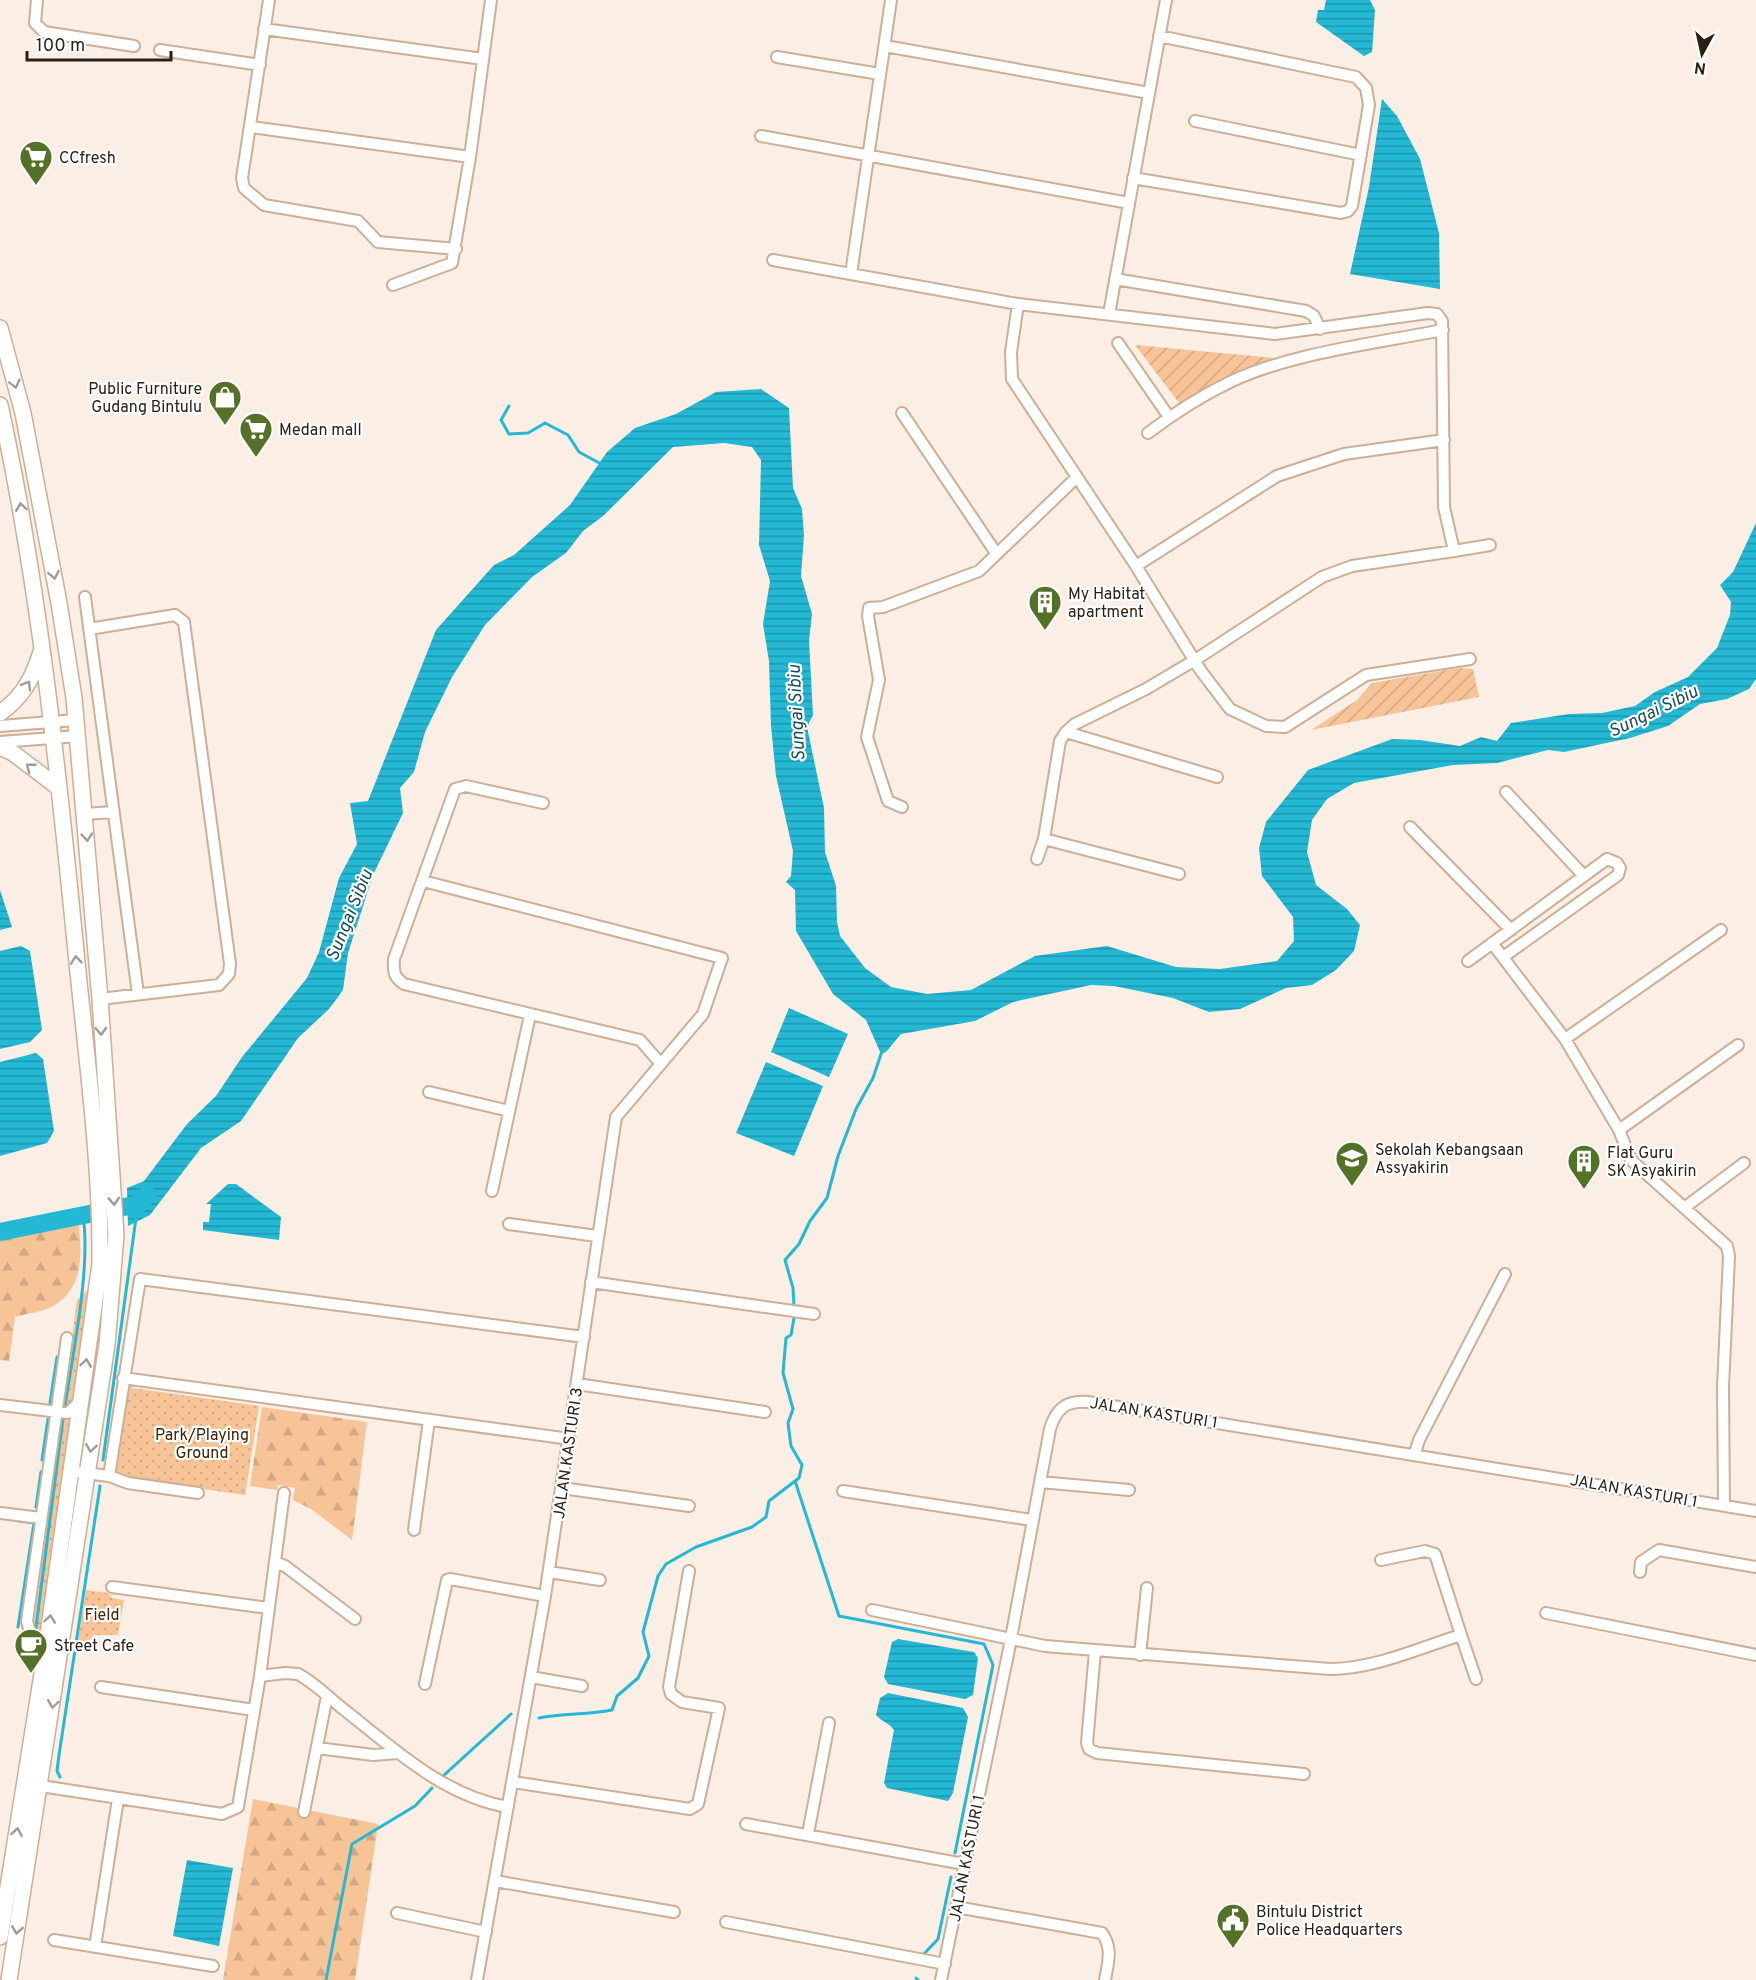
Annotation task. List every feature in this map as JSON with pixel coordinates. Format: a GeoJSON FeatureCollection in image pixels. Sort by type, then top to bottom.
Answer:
{"type":"FeatureCollection","features":[{"type":"Feature","properties":{"kind":"street"},"geometry":{"type":"LineString","coordinates":[[37,0],[35,24],[44,32],[134,46]]}},
{"type":"Feature","properties":{"kind":"street"},"geometry":{"type":"LineString","coordinates":[[269,0],[242,183],[264,205],[358,221],[378,242],[456,249]]}},
{"type":"Feature","properties":{"kind":"street"},"geometry":{"type":"LineString","coordinates":[[393,285],[452,263],[470,157],[491,0]]}},
{"type":"Feature","properties":{"kind":"street"},"geometry":{"type":"LineString","coordinates":[[851,274],[891,0]]}},
{"type":"Feature","properties":{"kind":"street"},"geometry":{"type":"LineString","coordinates":[[1108,314],[1166,0]]}},
{"type":"Feature","properties":{"kind":"street"},"geometry":{"type":"LineString","coordinates":[[264,29],[483,59]]}},
{"type":"Feature","properties":{"kind":"street"},"geometry":{"type":"LineString","coordinates":[[1133,178],[1341,213],[1348,211],[1352,206],[1369,105],[1366,88],[1356,77],[1159,36]]}},
{"type":"Feature","properties":{"kind":"street"},"geometry":{"type":"LineString","coordinates":[[885,46],[1149,93]]}},
{"type":"Feature","properties":{"kind":"street"},"geometry":{"type":"LineString","coordinates":[[160,50],[260,65]]}},
{"type":"Feature","properties":{"kind":"street"},"geometry":{"type":"LineString","coordinates":[[777,57],[880,75]]}},
{"type":"Feature","properties":{"kind":"street"},"geometry":{"type":"LineString","coordinates":[[1195,121],[1360,156]]}},
{"type":"Feature","properties":{"kind":"street"},"geometry":{"type":"LineString","coordinates":[[251,127],[470,157]]}},
{"type":"Feature","properties":{"kind":"street"},"geometry":{"type":"LineString","coordinates":[[761,136],[1129,203]]}},
{"type":"Feature","properties":{"kind":"street"},"geometry":{"type":"LineString","coordinates":[[773,260],[1018,304],[1275,334],[1428,313],[1437,314],[1443,330],[1444,507],[1454,551]]}},
{"type":"Feature","properties":{"kind":"street"},"geometry":{"type":"LineString","coordinates":[[1115,279],[1306,311],[1314,316],[1320,329]]}},
{"type":"Feature","properties":{"kind":"street"},"geometry":{"type":"LineString","coordinates":[[1018,304],[1011,352],[1012,379],[1136,566],[1194,660],[1230,709],[1266,726],[1284,728],[1366,675],[1470,659]]}},
{"type":"Feature","properties":{"kind":"street"},"geometry":{"type":"LineString","coordinates":[[0,328],[22,413],[60,612],[76,720],[100,999],[102,1143],[100,1264],[46,1648],[4,1889],[0,1937]]}},
{"type":"Feature","properties":{"kind":"street"},"geometry":{"type":"LineString","coordinates":[[1148,433],[1169,417],[1231,381],[1308,356],[1443,330]]}},
{"type":"Feature","properties":{"kind":"street"},"geometry":{"type":"LineString","coordinates":[[1118,343],[1169,417]]}},
{"type":"Feature","properties":{"kind":"street"},"geometry":{"type":"LineString","coordinates":[[0,405],[20,495],[42,648],[116,1266],[41,1786],[9,1980]]}},
{"type":"Feature","properties":{"kind":"street"},"geometry":{"type":"LineString","coordinates":[[902,414],[996,553]]}},
{"type":"Feature","properties":{"kind":"street"},"geometry":{"type":"LineString","coordinates":[[1136,566],[1277,476],[1344,454],[1444,440]]}},
{"type":"Feature","properties":{"kind":"street"},"geometry":{"type":"LineString","coordinates":[[902,807],[888,801],[867,737],[879,680],[868,616],[869,608],[883,607],[979,571],[1076,478]]}},
{"type":"Feature","properties":{"kind":"street"},"geometry":{"type":"LineString","coordinates":[[1037,859],[1044,839],[1060,741],[1076,724],[1146,689],[1323,577],[1352,566],[1490,545]]}},
{"type":"Feature","properties":{"kind":"street"},"geometry":{"type":"LineString","coordinates":[[85,597],[138,994]]}},
{"type":"Feature","properties":{"kind":"street"},"geometry":{"type":"LineString","coordinates":[[89,629],[175,615],[184,622],[230,964],[230,974],[219,985],[100,999]]}},
{"type":"Feature","properties":{"kind":"street"},"geometry":{"type":"LineString","coordinates":[[0,713],[15,703],[27,686],[36,670],[42,648]]}},
{"type":"Feature","properties":{"kind":"street"},"geometry":{"type":"LineString","coordinates":[[0,742],[52,730],[76,720]]}},
{"type":"Feature","properties":{"kind":"street"},"geometry":{"type":"LineString","coordinates":[[0,726],[52,730],[78,736]]}},
{"type":"Feature","properties":{"kind":"street"},"geometry":{"type":"LineString","coordinates":[[1066,732],[1217,777]]}},
{"type":"Feature","properties":{"kind":"street"},"geometry":{"type":"LineString","coordinates":[[0,747],[13,753],[59,788]]}},
{"type":"Feature","properties":{"kind":"street"},"geometry":{"type":"LineString","coordinates":[[543,803],[466,786],[455,789],[394,959],[393,971],[397,979],[404,984],[640,1040],[661,1064]]}},
{"type":"Feature","properties":{"kind":"street"},"geometry":{"type":"LineString","coordinates":[[1506,792],[1584,876]]}},
{"type":"Feature","properties":{"kind":"street"},"geometry":{"type":"LineString","coordinates":[[85,814],[114,812]]}},
{"type":"Feature","properties":{"kind":"street"},"geometry":{"type":"LineString","coordinates":[[1410,827],[1510,930]]}},
{"type":"Feature","properties":{"kind":"street"},"geometry":{"type":"LineString","coordinates":[[1044,839],[1179,874]]}},
{"type":"Feature","properties":{"kind":"street"},"geometry":{"type":"LineString","coordinates":[[1468,961],[1607,860],[1612,860],[1620,868],[1618,875],[1503,957]]}},
{"type":"Feature","properties":{"kind":"street","name":"JALAN KASTURI 3"},"geometry":{"type":"LineString","coordinates":[[423,881],[722,958],[703,1014],[617,1114],[597,1236],[570,1439],[549,1572],[477,1980]]}},
{"type":"Feature","properties":{"kind":"street"},"geometry":{"type":"LineString","coordinates":[[1565,1039],[1721,930]]}},
{"type":"Feature","properties":{"kind":"street"},"geometry":{"type":"LineString","coordinates":[[1492,944],[1565,1039],[1619,1131],[1631,1160],[1721,1238],[1729,1256],[1723,1387],[1724,1505]]}},
{"type":"Feature","properties":{"kind":"street"},"geometry":{"type":"LineString","coordinates":[[492,1191],[530,1015]]}},
{"type":"Feature","properties":{"kind":"street"},"geometry":{"type":"LineString","coordinates":[[1619,1131],[1738,1045]]}},
{"type":"Feature","properties":{"kind":"street"},"geometry":{"type":"LineString","coordinates":[[429,1092],[509,1111]]}},
{"type":"Feature","properties":{"kind":"street"},"geometry":{"type":"LineString","coordinates":[[1684,1208],[1744,1163]]}},
{"type":"Feature","properties":{"kind":"street"},"geometry":{"type":"LineString","coordinates":[[510,1224],[597,1236]]}},
{"type":"Feature","properties":{"kind":"street"},"geometry":{"type":"LineString","coordinates":[[1415,1453],[1419,1440],[1504,1274]]}},
{"type":"Feature","properties":{"kind":"street"},"geometry":{"type":"LineString","coordinates":[[109,1476],[139,1282],[144,1279],[584,1337]]}},
{"type":"Feature","properties":{"kind":"street"},"geometry":{"type":"LineString","coordinates":[[591,1282],[814,1314]]}},
{"type":"Feature","properties":{"kind":"street"},"geometry":{"type":"LineString","coordinates":[[46,1648],[31,1636],[27,1621],[67,1338]]}},
{"type":"Feature","properties":{"kind":"street"},"geometry":{"type":"LineString","coordinates":[[123,1378],[570,1439]]}},
{"type":"Feature","properties":{"kind":"street"},"geometry":{"type":"LineString","coordinates":[[577,1384],[765,1412]]}},
{"type":"Feature","properties":{"kind":"street"},"geometry":{"type":"LineString","coordinates":[[0,1405],[57,1412],[72,1410],[81,1400]]}},
{"type":"Feature","properties":{"kind":"street","name":"JALAN KASTURI 1"},"geometry":{"type":"LineString","coordinates":[[941,1980],[1054,1415],[1062,1406],[1078,1401],[1415,1453],[1756,1511]]}},
{"type":"Feature","properties":{"kind":"street"},"geometry":{"type":"LineString","coordinates":[[414,1530],[429,1420]]}},
{"type":"Feature","properties":{"kind":"street"},"geometry":{"type":"LineString","coordinates":[[71,1471],[109,1476],[128,1483],[198,1492]]}},
{"type":"Feature","properties":{"kind":"street"},"geometry":{"type":"LineString","coordinates":[[1040,1482],[1129,1490]]}},
{"type":"Feature","properties":{"kind":"street"},"geometry":{"type":"LineString","coordinates":[[562,1488],[689,1506]]}},
{"type":"Feature","properties":{"kind":"street"},"geometry":{"type":"LineString","coordinates":[[843,1491],[1032,1520]]}},
{"type":"Feature","properties":{"kind":"street"},"geometry":{"type":"LineString","coordinates":[[41,1786],[222,1814],[238,1808],[260,1676],[284,1493]]}},
{"type":"Feature","properties":{"kind":"street"},"geometry":{"type":"LineString","coordinates":[[0,1513],[41,1518]]}},
{"type":"Feature","properties":{"kind":"street"},"geometry":{"type":"LineString","coordinates":[[1640,1572],[1641,1562],[1659,1550],[1756,1568]]}},
{"type":"Feature","properties":{"kind":"street"},"geometry":{"type":"LineString","coordinates":[[1381,1560],[1425,1551],[1435,1554],[1476,1679]]}},
{"type":"Feature","properties":{"kind":"street"},"geometry":{"type":"LineString","coordinates":[[275,1562],[355,1618]]}},
{"type":"Feature","properties":{"kind":"street"},"geometry":{"type":"LineString","coordinates":[[513,1782],[690,1809],[698,1804],[719,1708],[682,1702],[671,1694],[669,1687],[689,1571]]}},
{"type":"Feature","properties":{"kind":"street"},"geometry":{"type":"LineString","coordinates":[[549,1572],[600,1580]]}},
{"type":"Feature","properties":{"kind":"street"},"geometry":{"type":"LineString","coordinates":[[425,1684],[447,1580],[545,1596]]}},
{"type":"Feature","properties":{"kind":"street"},"geometry":{"type":"LineString","coordinates":[[112,1587],[268,1608]]}},
{"type":"Feature","properties":{"kind":"street"},"geometry":{"type":"LineString","coordinates":[[1140,1654],[1147,1588]]}},
{"type":"Feature","properties":{"kind":"street"},"geometry":{"type":"LineString","coordinates":[[872,1610],[1045,1646],[1348,1669],[1461,1635]]}},
{"type":"Feature","properties":{"kind":"street"},"geometry":{"type":"LineString","coordinates":[[1546,1613],[1756,1655]]}},
{"type":"Feature","properties":{"kind":"street"},"geometry":{"type":"LineString","coordinates":[[1095,1651],[1087,1743],[1089,1749],[1097,1753],[1304,1774]]}},
{"type":"Feature","properties":{"kind":"street"},"geometry":{"type":"LineString","coordinates":[[260,1676],[298,1674],[398,1753],[453,1790],[472,1799],[508,1808]]}},
{"type":"Feature","properties":{"kind":"street"},"geometry":{"type":"LineString","coordinates":[[531,1677],[582,1686]]}},
{"type":"Feature","properties":{"kind":"street"},"geometry":{"type":"LineString","coordinates":[[101,1687],[254,1710]]}},
{"type":"Feature","properties":{"kind":"street"},"geometry":{"type":"LineString","coordinates":[[304,1812],[327,1696]]}},
{"type":"Feature","properties":{"kind":"street"},"geometry":{"type":"LineString","coordinates":[[808,1834],[829,1723]]}},
{"type":"Feature","properties":{"kind":"street"},"geometry":{"type":"LineString","coordinates":[[317,1748],[373,1755],[398,1753]]}},
{"type":"Feature","properties":{"kind":"street"},"geometry":{"type":"LineString","coordinates":[[95,1947],[118,1799]]}},
{"type":"Feature","properties":{"kind":"street"},"geometry":{"type":"LineString","coordinates":[[746,1824],[964,1864]]}},
{"type":"Feature","properties":{"kind":"street"},"geometry":{"type":"LineString","coordinates":[[4,1889],[19,1887],[25,1879]]}},
{"type":"Feature","properties":{"kind":"street"},"geometry":{"type":"LineString","coordinates":[[495,1881],[674,1912]]}},
{"type":"Feature","properties":{"kind":"street"},"geometry":{"type":"LineString","coordinates":[[956,1907],[1102,1933],[1110,1953],[1104,1980]]}},
{"type":"Feature","properties":{"kind":"street"},"geometry":{"type":"LineString","coordinates":[[396,1913],[486,1932]]}},
{"type":"Feature","properties":{"kind":"street"},"geometry":{"type":"LineString","coordinates":[[726,1922],[945,1964]]}},
{"type":"Feature","properties":{"kind":"street"},"geometry":{"type":"LineString","coordinates":[[54,1940],[213,1966]]}},
{"type":"Feature","properties":{"kind":"green space"},"geometry":{"type":"Polygon","coordinates":[[[1135,345],[1274,358],[1179,403],[1135,345]]]}},
{"type":"Feature","properties":{"kind":"green space"},"geometry":{"type":"Polygon","coordinates":[[[1458,668],[1473,669],[1479,697],[1311,730],[1357,700],[1372,683],[1458,668]]]}},
{"type":"Feature","properties":{"kind":"green space"},"geometry":{"type":"Polygon","coordinates":[[[78,1219],[80,1255],[77,1278],[72,1288],[55,1305],[15,1317],[9,1361],[0,1360],[0,1238],[78,1219]]]}},
{"type":"Feature","properties":{"kind":"green space"},"geometry":{"type":"Polygon","coordinates":[[[88,1290],[42,1641],[32,1637],[77,1300],[88,1290]]]}},
{"type":"Feature","properties":{"kind":"green space","name":"Park/Playing Ground"},"geometry":{"type":"Polygon","coordinates":[[[126,1387],[259,1406],[245,1495],[112,1476],[126,1387]]]}},
{"type":"Feature","properties":{"kind":"green space"},"geometry":{"type":"Polygon","coordinates":[[[262,1407],[367,1422],[352,1540],[311,1509],[293,1500],[295,1488],[278,1485],[277,1490],[250,1486],[262,1407]]]}},
{"type":"Feature","properties":{"kind":"green space","name":"Field"},"geometry":{"type":"Polygon","coordinates":[[[86,1590],[108,1593],[112,1598],[124,1600],[118,1635],[93,1635],[90,1640],[77,1648],[86,1590]]]}},
{"type":"Feature","properties":{"kind":"green space"},"geometry":{"type":"Polygon","coordinates":[[[253,1799],[378,1824],[355,1980],[223,1980],[253,1799]]]}},
{"type":"Feature","properties":{"kind":"water"},"geometry":{"type":"Polygon","coordinates":[[[1326,0],[1370,0],[1375,10],[1372,52],[1364,56],[1316,22],[1318,10],[1324,10],[1326,0]]]}},
{"type":"Feature","properties":{"kind":"water"},"geometry":{"type":"Polygon","coordinates":[[[1382,99],[1397,116],[1420,159],[1439,233],[1440,289],[1350,274],[1369,187],[1382,99]]]}},
{"type":"Feature","properties":{"kind":"water"},"geometry":{"type":"Polygon","coordinates":[[[761,389],[789,408],[793,488],[802,509],[804,535],[801,576],[812,614],[809,640],[813,715],[807,727],[824,808],[825,852],[836,886],[837,922],[840,936],[865,968],[891,987],[927,994],[971,990],[1035,956],[1107,946],[1176,967],[1220,969],[1277,961],[1294,941],[1293,917],[1262,876],[1259,848],[1266,822],[1308,770],[1392,739],[1420,740],[1460,746],[1481,737],[1497,741],[1511,723],[1569,714],[1602,713],[1635,706],[1655,692],[1688,677],[1717,648],[1730,615],[1731,602],[1720,585],[1733,572],[1756,523],[1756,679],[1749,689],[1727,699],[1700,704],[1668,726],[1630,738],[1564,752],[1548,750],[1497,763],[1453,765],[1354,783],[1327,799],[1312,820],[1307,852],[1316,885],[1347,909],[1360,925],[1354,951],[1336,970],[1312,985],[1286,988],[1240,1009],[1209,1012],[1173,998],[1114,986],[1091,985],[1013,1002],[975,1021],[901,1034],[886,1052],[881,1054],[866,1020],[833,994],[796,931],[795,890],[786,882],[791,876],[793,851],[776,776],[771,726],[769,661],[763,624],[770,581],[759,545],[761,460],[752,447],[724,443],[673,447],[603,516],[583,531],[566,553],[532,577],[485,625],[452,677],[425,732],[414,772],[400,788],[403,813],[373,875],[348,953],[343,990],[329,1009],[298,1038],[241,1121],[201,1148],[150,1215],[128,1226],[127,1188],[144,1181],[187,1124],[216,1096],[242,1057],[307,978],[319,952],[339,878],[357,844],[350,803],[368,801],[436,630],[494,565],[514,555],[570,505],[607,452],[635,428],[676,414],[716,392],[761,389]]]}},
{"type":"Feature","properties":{"kind":"water"},"geometry":{"type":"Polygon","coordinates":[[[0,890],[12,927],[0,930],[0,890]]]}},
{"type":"Feature","properties":{"kind":"water"},"geometry":{"type":"Polygon","coordinates":[[[21,946],[30,951],[42,1030],[30,1042],[0,1049],[0,951],[21,946]]]}},
{"type":"Feature","properties":{"kind":"water"},"geometry":{"type":"Polygon","coordinates":[[[789,1008],[848,1034],[829,1077],[771,1052],[789,1008]]]}},
{"type":"Feature","properties":{"kind":"water"},"geometry":{"type":"Polygon","coordinates":[[[36,1053],[43,1059],[54,1131],[47,1143],[0,1156],[0,1062],[36,1053]]]}},
{"type":"Feature","properties":{"kind":"water"},"geometry":{"type":"Polygon","coordinates":[[[766,1062],[823,1086],[794,1156],[736,1133],[766,1062]]]}},
{"type":"Feature","properties":{"kind":"water"},"geometry":{"type":"Polygon","coordinates":[[[228,1184],[236,1184],[281,1217],[279,1240],[203,1230],[203,1222],[209,1222],[211,1204],[206,1204],[228,1184]]]}},
{"type":"Feature","properties":{"kind":"water"},"geometry":{"type":"Polygon","coordinates":[[[898,1639],[974,1652],[978,1658],[973,1695],[965,1699],[888,1684],[884,1677],[892,1642],[898,1639]]]}},
{"type":"Feature","properties":{"kind":"water"},"geometry":{"type":"Polygon","coordinates":[[[888,1693],[963,1708],[968,1717],[953,1793],[948,1801],[887,1788],[884,1783],[894,1730],[876,1715],[880,1698],[888,1693]]]}},
{"type":"Feature","properties":{"kind":"water"},"geometry":{"type":"Polygon","coordinates":[[[187,1860],[233,1868],[219,1946],[173,1936],[187,1860]]]}},
{"type":"Feature","properties":{"kind":"waterway"},"geometry":{"type":"LineString","coordinates":[[509,406],[501,420],[509,434],[528,433],[545,423],[568,435],[579,452],[603,465]]}},
{"type":"Feature","properties":{"kind":"waterway"},"geometry":{"type":"LineString","coordinates":[[794,1306],[793,1288],[785,1260],[799,1244],[810,1221],[827,1198],[838,1156],[856,1109],[873,1078],[882,1051]]}},
{"type":"Feature","properties":{"kind":"waterway","name":"Sungai Sibiu"},"geometry":{"type":"LineString","coordinates":[[0,1232],[139,1204],[147,1195]]}},
{"type":"Feature","properties":{"kind":"waterway"},"geometry":{"type":"LineString","coordinates":[[65,1406],[83,1284],[85,1259],[83,1215]]}},
{"type":"Feature","properties":{"kind":"waterway"},"geometry":{"type":"LineString","coordinates":[[103,1460],[136,1218]]}},
{"type":"Feature","properties":{"kind":"waterway"},"geometry":{"type":"LineString","coordinates":[[539,1718],[612,1710],[617,1696],[638,1678],[649,1656],[643,1632],[658,1576],[666,1564],[696,1547],[752,1527],[766,1517],[769,1501],[799,1478],[802,1465],[791,1446],[788,1423],[793,1409],[783,1373],[786,1338],[791,1335],[794,1318]]}},
{"type":"Feature","properties":{"kind":"waterway"},"geometry":{"type":"LineString","coordinates":[[50,1403],[57,1357]]}},
{"type":"Feature","properties":{"kind":"waterway"},"geometry":{"type":"LineString","coordinates":[[42,1460],[48,1419]]}},
{"type":"Feature","properties":{"kind":"waterway"},"geometry":{"type":"LineString","coordinates":[[35,1635],[63,1419]]}},
{"type":"Feature","properties":{"kind":"waterway"},"geometry":{"type":"LineString","coordinates":[[36,1507],[41,1472]]}},
{"type":"Feature","properties":{"kind":"waterway"},"geometry":{"type":"LineString","coordinates":[[795,1481],[839,1616],[984,1644],[993,1665],[955,1853]]}},
{"type":"Feature","properties":{"kind":"waterway"},"geometry":{"type":"LineString","coordinates":[[60,1777],[57,1771],[59,1755],[100,1486]]}},
{"type":"Feature","properties":{"kind":"waterway"},"geometry":{"type":"LineString","coordinates":[[18,1627],[34,1523],[19,1521]]}},
{"type":"Feature","properties":{"kind":"waterway"},"geometry":{"type":"LineString","coordinates":[[443,1776],[511,1714]]}},
{"type":"Feature","properties":{"kind":"waterway"},"geometry":{"type":"LineString","coordinates":[[326,1980],[352,1844],[415,1806],[432,1788]]}},
{"type":"Feature","properties":{"kind":"waterway"},"geometry":{"type":"LineString","coordinates":[[922,1956],[938,1939],[951,1877]]}},
{"type":"Feature","properties":{"kind":"place","name":"CCfresh"},"geometry":{"type":"Point","coordinates":[36,186]}},
{"type":"Feature","properties":{"kind":"place","name":"Public Furniture Gudang Bintulu"},"geometry":{"type":"Point","coordinates":[225,426]}},
{"type":"Feature","properties":{"kind":"place","name":"Medan mall"},"geometry":{"type":"Point","coordinates":[256,458]}},
{"type":"Feature","properties":{"kind":"place","name":"My Habitat apartment"},"geometry":{"type":"Point","coordinates":[1045,631]}},
{"type":"Feature","properties":{"kind":"place","name":"Sekolah Kebangsaan Assyakirin"},"geometry":{"type":"Point","coordinates":[1352,1187]}},
{"type":"Feature","properties":{"kind":"place","name":"Flat Guru SK Asyakirin"},"geometry":{"type":"Point","coordinates":[1584,1190]}},
{"type":"Feature","properties":{"kind":"place","name":"Street Cafe"},"geometry":{"type":"Point","coordinates":[31,1674]}},
{"type":"Feature","properties":{"kind":"place","name":"Bintulu District Police Headquarters"},"geometry":{"type":"Point","coordinates":[1233,1949]}}]}
